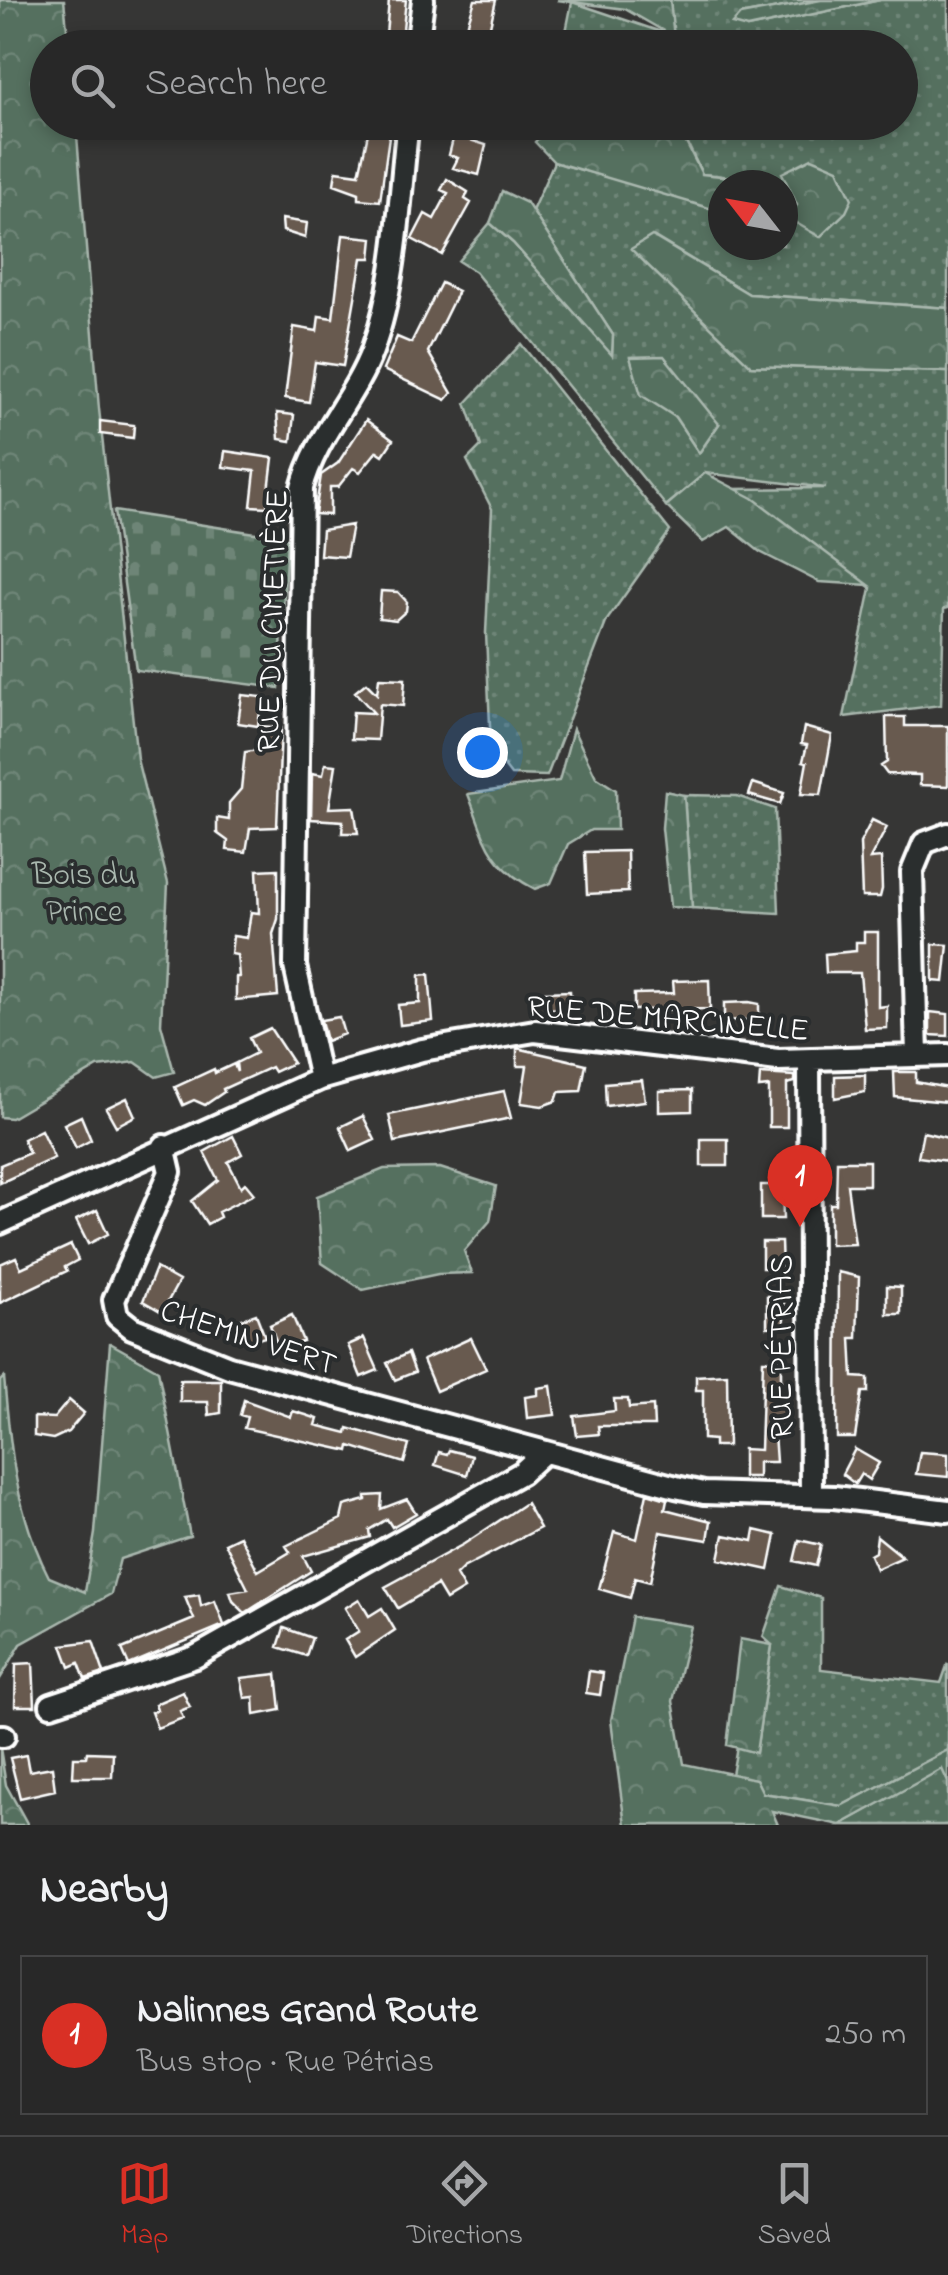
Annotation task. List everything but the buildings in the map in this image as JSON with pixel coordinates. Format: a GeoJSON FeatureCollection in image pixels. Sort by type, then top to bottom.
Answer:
{"type":"FeatureCollection","features":[{"type":"Feature","properties":{"kind":"street"},"geometry":{"type":"LineString","coordinates":[[420,30],[423,0]]}},
{"type":"Feature","properties":{"kind":"street","name":"RUE DU CIMETIÈRE"},"geometry":{"type":"LineString","coordinates":[[320,1079],[296,966],[302,488],[313,456],[370,356],[380,326],[406,140]]}},
{"type":"Feature","properties":{"kind":"street"},"geometry":{"type":"LineString","coordinates":[[917,1056],[912,872],[924,843],[948,834]]}},
{"type":"Feature","properties":{"kind":"street","name":"RUE DE MARCINELLE"},"geometry":{"type":"LineString","coordinates":[[0,1223],[320,1079],[397,1056],[535,1030],[739,1056],[809,1060],[948,1055]]}},
{"type":"Feature","properties":{"kind":"street","name":"RUE PÉTRIAS"},"geometry":{"type":"LineString","coordinates":[[809,1060],[811,1496]]}},
{"type":"Feature","properties":{"kind":"street","name":"CHEMIN VERT"},"geometry":{"type":"LineString","coordinates":[[164,1146],[170,1172],[114,1300],[123,1322],[229,1367],[704,1494],[811,1496]]}},
{"type":"Feature","properties":{"kind":"street"},"geometry":{"type":"LineString","coordinates":[[51,1705],[196,1657],[520,1473],[543,1452]]}},
{"type":"Feature","properties":{"kind":"street"},"geometry":{"type":"LineString","coordinates":[[811,1496],[948,1512]]}},
{"type":"Feature","properties":{"kind":"green space","name":"Bois du Prince"},"geometry":{"type":"Polygon","coordinates":[[[0,0],[64,0],[67,30],[30,30],[30,140],[77,140],[99,409],[137,759],[168,883],[161,1024],[174,1072],[156,1077],[135,1062],[98,1067],[11,1118],[0,1117],[0,0]]]}},
{"type":"Feature","properties":{"kind":"green space"},"geometry":{"type":"Polygon","coordinates":[[[557,0],[670,0],[673,30],[662,30],[625,9],[557,0]]]}},
{"type":"Feature","properties":{"kind":"green space"},"geometry":{"type":"Polygon","coordinates":[[[670,0],[821,0],[740,15],[747,28],[880,0],[948,0],[948,308],[749,294],[653,236],[751,366],[948,372],[948,608],[944,609],[941,705],[844,717],[871,588],[734,489],[826,488],[705,473],[666,506],[475,272],[458,261],[490,223],[513,243],[612,354],[613,335],[532,211],[554,162],[708,206],[708,260],[798,260],[798,170],[708,170],[708,175],[702,174],[686,140],[918,140],[918,30],[672,30],[670,0]],[[675,417],[699,453],[719,424],[675,417]]]}},
{"type":"Feature","properties":{"kind":"green space"},"geometry":{"type":"Polygon","coordinates":[[[821,0],[880,0],[747,28],[732,24],[740,15],[821,0]]]}},
{"type":"Feature","properties":{"kind":"green space"},"geometry":{"type":"Polygon","coordinates":[[[572,2],[655,30],[566,30],[572,2]]]}},
{"type":"Feature","properties":{"kind":"green space"},"geometry":{"type":"Polygon","coordinates":[[[537,140],[685,140],[702,174],[708,175],[708,208],[554,162],[537,140]]]}},
{"type":"Feature","properties":{"kind":"green space"},"geometry":{"type":"Polygon","coordinates":[[[812,158],[838,169],[852,199],[846,212],[820,237],[798,224],[798,170],[788,170],[812,158]]]}},
{"type":"Feature","properties":{"kind":"green space"},"geometry":{"type":"Polygon","coordinates":[[[502,191],[527,203],[613,335],[612,355],[513,243],[490,223],[502,191]]]}},
{"type":"Feature","properties":{"kind":"green space"},"geometry":{"type":"Polygon","coordinates":[[[652,236],[749,294],[948,308],[948,372],[751,366],[631,249],[652,236]]]}},
{"type":"Feature","properties":{"kind":"green space"},"geometry":{"type":"Polygon","coordinates":[[[521,344],[670,531],[607,620],[547,776],[511,775],[491,749],[486,633],[492,509],[467,460],[481,446],[466,403],[521,344]]]}},
{"type":"Feature","properties":{"kind":"green space"},"geometry":{"type":"Polygon","coordinates":[[[664,356],[719,424],[699,453],[675,417],[641,395],[630,357],[664,356]]]}},
{"type":"Feature","properties":{"kind":"green space"},"geometry":{"type":"Polygon","coordinates":[[[705,473],[753,498],[869,585],[819,582],[760,552],[729,527],[703,542],[666,506],[705,473]]]}},
{"type":"Feature","properties":{"kind":"green space"},"geometry":{"type":"Polygon","coordinates":[[[114,511],[287,538],[279,688],[136,670],[114,511]]]}},
{"type":"Feature","properties":{"kind":"green space"},"geometry":{"type":"Polygon","coordinates":[[[573,729],[596,777],[616,790],[617,830],[591,830],[568,844],[551,883],[535,889],[498,861],[468,794],[559,781],[573,729]]]}},
{"type":"Feature","properties":{"kind":"green space"},"geometry":{"type":"Polygon","coordinates":[[[665,791],[684,795],[692,908],[670,907],[662,828],[665,791]]]}},
{"type":"Feature","properties":{"kind":"green space"},"geometry":{"type":"Polygon","coordinates":[[[684,795],[737,796],[775,809],[779,913],[692,908],[684,795]]]}},
{"type":"Feature","properties":{"kind":"green space"},"geometry":{"type":"Polygon","coordinates":[[[440,1168],[496,1186],[490,1221],[464,1251],[472,1273],[438,1274],[363,1290],[322,1263],[317,1196],[384,1169],[440,1168]]]}},
{"type":"Feature","properties":{"kind":"green space"},"geometry":{"type":"Polygon","coordinates":[[[110,1343],[158,1370],[190,1536],[120,1559],[111,1594],[21,1644],[0,1679],[0,1381],[4,1377],[16,1480],[38,1553],[49,1577],[85,1592],[95,1533],[110,1343]]]}},
{"type":"Feature","properties":{"kind":"green space"},"geometry":{"type":"Polygon","coordinates":[[[781,1586],[821,1598],[821,1669],[941,1683],[948,1663],[948,1750],[841,1806],[762,1793],[756,1779],[732,1775],[737,1747],[756,1752],[772,1645],[763,1637],[781,1586]]]}},
{"type":"Feature","properties":{"kind":"green space"},"geometry":{"type":"Polygon","coordinates":[[[632,1617],[691,1626],[673,1701],[684,1764],[756,1779],[763,1793],[841,1806],[948,1750],[948,1782],[942,1769],[840,1825],[772,1811],[778,1825],[625,1825],[611,1720],[632,1617]]]}},
{"type":"Feature","properties":{"kind":"green space"},"geometry":{"type":"Polygon","coordinates":[[[740,1639],[772,1645],[756,1753],[727,1745],[740,1639]]]}},
{"type":"Feature","properties":{"kind":"green space"},"geometry":{"type":"Polygon","coordinates":[[[0,1748],[6,1785],[28,1825],[0,1825],[0,1748]]]}},
{"type":"Feature","properties":{"kind":"green space"},"geometry":{"type":"Polygon","coordinates":[[[942,1768],[948,1782],[948,1825],[840,1825],[942,1768]]]}},
{"type":"Feature","properties":{"kind":"place","name":"Nalinnes Grand Route"},"geometry":{"type":"Point","coordinates":[800,1227]}}]}
